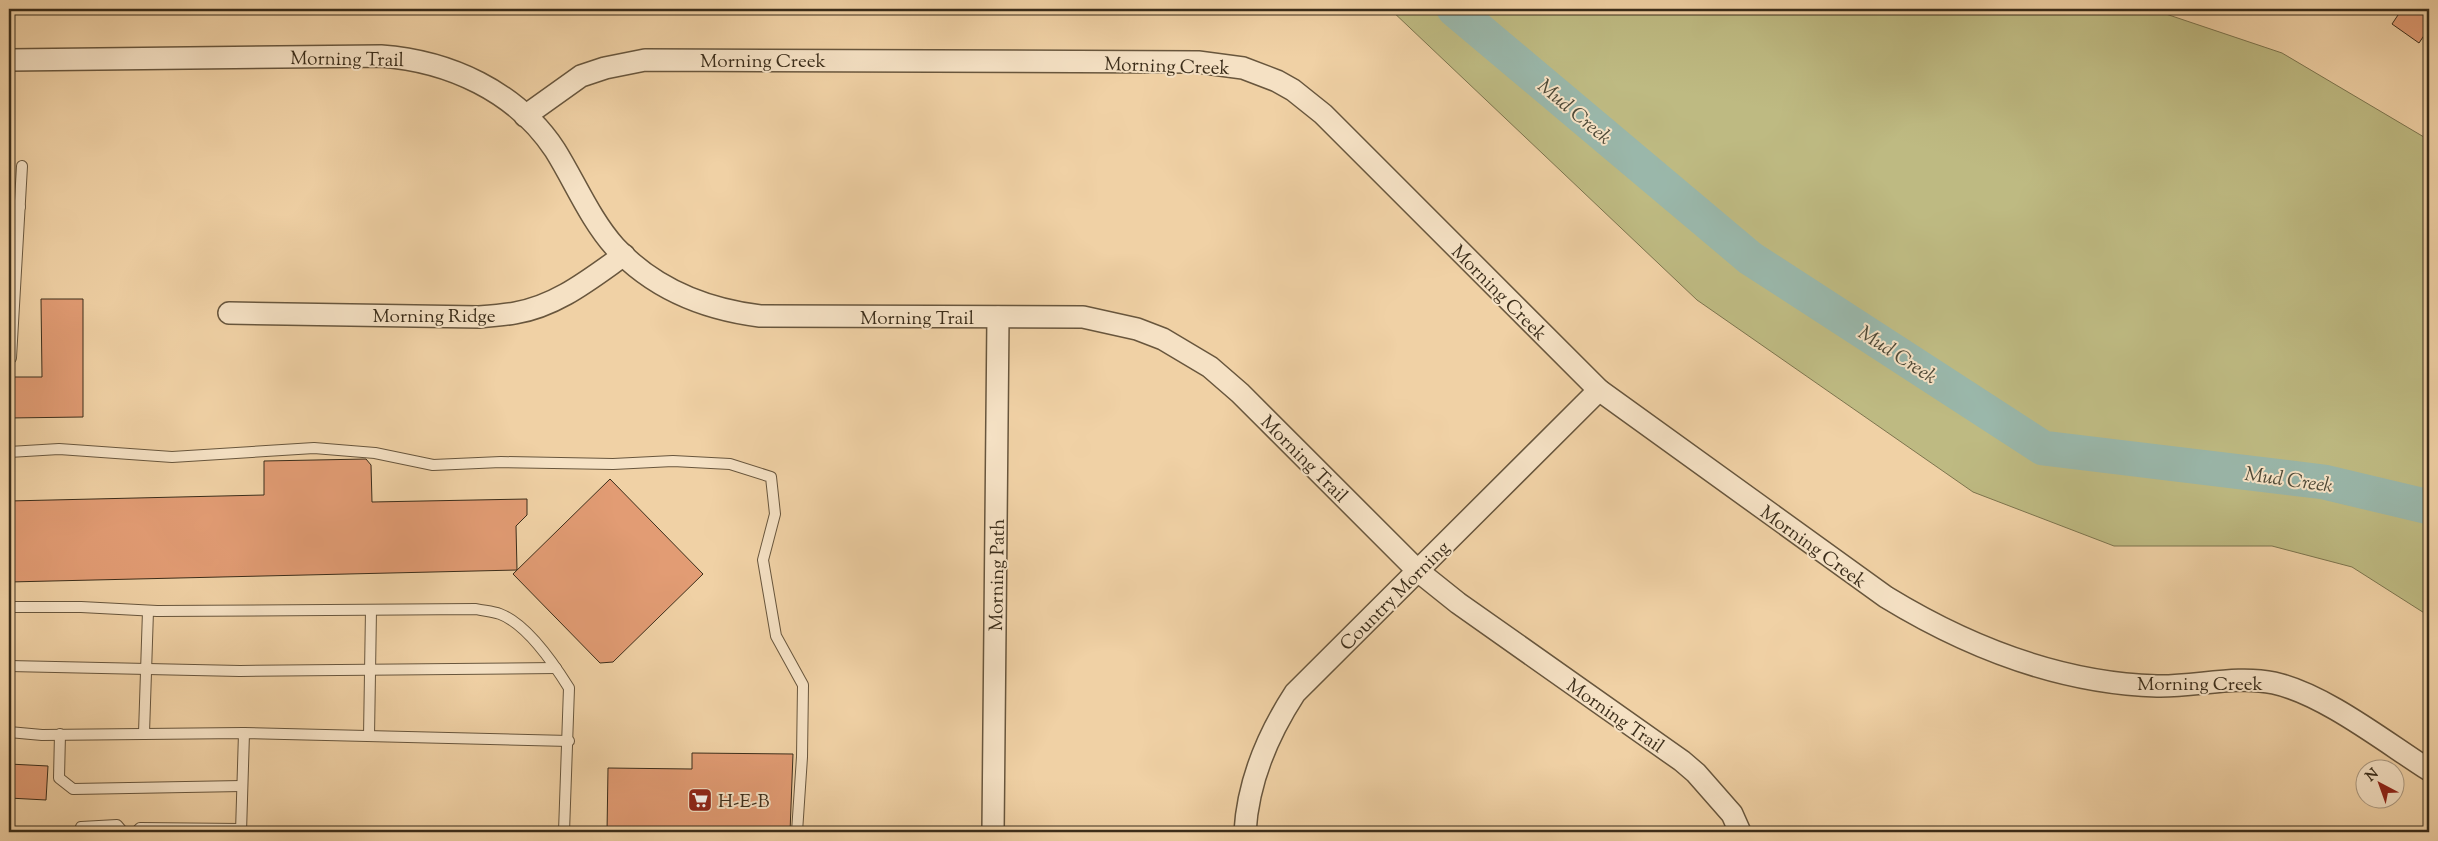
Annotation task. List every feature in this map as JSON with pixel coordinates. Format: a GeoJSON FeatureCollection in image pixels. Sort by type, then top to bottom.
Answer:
{"type":"FeatureCollection","features":[{"type":"Feature","properties":{"kind":"street","name":"Morning Trail"},"geometry":{"type":"LineString","coordinates":[[9,60],[403,58],[440,66],[469,77],[495,92],[525,116],[554,149],[602,231],[624,255],[646,275],[669,289],[701,304],[734,313],[760,316],[998,318],[1063,316],[1111,322],[1137,329],[1187,352],[1240,393],[1418,571],[1458,602],[1682,761],[1696,773],[1732,814],[1740,832]]}},
{"type":"Feature","properties":{"kind":"street","name":"Morning Creek"},"geometry":{"type":"LineString","coordinates":[[525,116],[581,76],[605,68],[645,60],[1198,62],[1243,68],[1277,81],[1293,90],[1323,114],[1599,390],[1886,597],[1930,624],[1972,644],[2018,660],[2106,681],[2158,686],[2235,681],[2274,683],[2314,697],[2429,770]]}},
{"type":"Feature","properties":{"kind":"street","name":"Morning Ridge"},"geometry":{"type":"LineString","coordinates":[[229,312],[480,317],[516,313],[551,302],[568,294],[624,255]]}},
{"type":"Feature","properties":{"kind":"street","name":"Morning Path"},"geometry":{"type":"LineString","coordinates":[[993,832],[998,318]]}},
{"type":"Feature","properties":{"kind":"street","name":"Country Morning"},"geometry":{"type":"LineString","coordinates":[[1245,832],[1250,793],[1257,768],[1268,741],[1295,693],[1599,390]]}},
{"type":"Feature","properties":{"kind":"lane"},"geometry":{"type":"LineString","coordinates":[[9,359],[11,358],[12,206],[22,166]]}},
{"type":"Feature","properties":{"kind":"lane"},"geometry":{"type":"LineString","coordinates":[[9,452],[59,449],[172,457],[314,448],[375,453],[433,465],[501,462],[612,464],[673,461],[730,464],[770,478],[775,514],[763,560],[776,636],[803,685],[802,757],[796,832]]}},
{"type":"Feature","properties":{"kind":"lane"},"geometry":{"type":"LineString","coordinates":[[9,607],[81,607],[148,611],[476,609],[501,614],[523,630],[556,668],[569,688],[569,741],[564,832]]}},
{"type":"Feature","properties":{"kind":"lane"},"geometry":{"type":"LineString","coordinates":[[369,736],[371,610]]}},
{"type":"Feature","properties":{"kind":"lane"},"geometry":{"type":"LineString","coordinates":[[144,733],[148,611]]}},
{"type":"Feature","properties":{"kind":"lane"},"geometry":{"type":"LineString","coordinates":[[9,666],[370,670],[556,668]]}},
{"type":"Feature","properties":{"kind":"lane"},"geometry":{"type":"LineString","coordinates":[[9,732],[60,734],[244,733],[569,741]]}},
{"type":"Feature","properties":{"kind":"lane"},"geometry":{"type":"LineString","coordinates":[[136,832],[140,828],[241,831],[244,733]]}},
{"type":"Feature","properties":{"kind":"lane"},"geometry":{"type":"LineString","coordinates":[[60,734],[59,778],[73,789],[242,786]]}},
{"type":"Feature","properties":{"kind":"lane"},"geometry":{"type":"LineString","coordinates":[[79,832],[81,827],[117,825],[123,832]]}},
{"type":"Feature","properties":{"kind":"shaded area"},"geometry":{"type":"Polygon","coordinates":[[[1390,9],[2151,9],[2282,53],[2429,140],[2429,616],[2352,567],[2272,546],[2114,546],[1973,492],[1697,300],[1390,9]]]}},
{"type":"Feature","properties":{"kind":"building"},"geometry":{"type":"Polygon","coordinates":[[[2402,9],[2429,9],[2429,28],[2419,43],[2392,24],[2402,9]]]}},
{"type":"Feature","properties":{"kind":"building"},"geometry":{"type":"Polygon","coordinates":[[[41,299],[83,299],[83,417],[9,418],[9,377],[42,377],[41,299]]]}},
{"type":"Feature","properties":{"kind":"building"},"geometry":{"type":"Polygon","coordinates":[[[366,459],[371,465],[372,502],[527,499],[527,515],[516,526],[517,570],[9,582],[9,501],[264,495],[264,461],[366,459]]]}},
{"type":"Feature","properties":{"kind":"building"},"geometry":{"type":"Polygon","coordinates":[[[610,479],[703,574],[613,662],[600,663],[513,574],[610,479]]]}},
{"type":"Feature","properties":{"kind":"building","name":"H-E-B"},"geometry":{"type":"Polygon","coordinates":[[[692,753],[793,754],[790,832],[607,832],[608,768],[692,769],[692,753]]]}},
{"type":"Feature","properties":{"kind":"building"},"geometry":{"type":"Polygon","coordinates":[[[9,764],[48,766],[46,800],[9,798],[9,764]]]}},
{"type":"Feature","properties":{"kind":"waterway","name":"Mud Creek"},"geometry":{"type":"LineString","coordinates":[[1454,9],[1750,258],[2043,448],[2324,482],[2429,507]]}},
{"type":"Feature","properties":{"kind":"place","name":"H-E-B"},"geometry":{"type":"Point","coordinates":[700,800]}}]}
